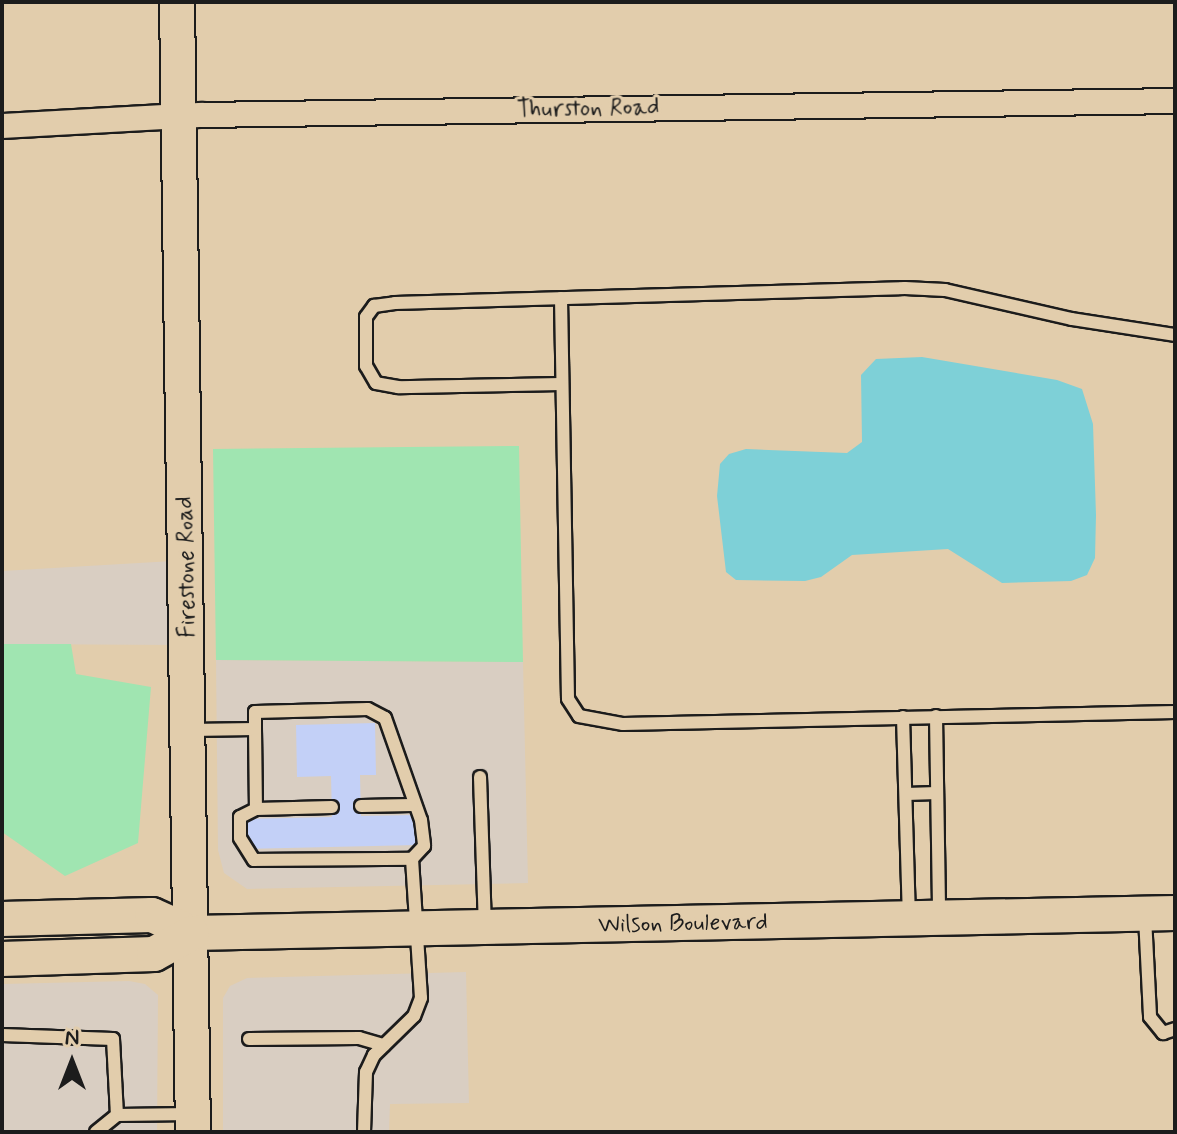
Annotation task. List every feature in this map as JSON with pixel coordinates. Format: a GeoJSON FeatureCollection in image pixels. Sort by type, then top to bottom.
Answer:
{"type":"FeatureCollection","features":[{"type":"Feature","properties":{"kind":"main road","name":"Firestone Road"},"geometry":{"type":"LineString","coordinates":[[177,2],[190,730],[193,1123]]}},
{"type":"Feature","properties":{"kind":"main road","name":"Wilson Boulevard"},"geometry":{"type":"LineString","coordinates":[[2,919],[152,915],[192,933],[1160,913]]}},
{"type":"Feature","properties":{"kind":"main road","name":"Wilson Boulevard"},"geometry":{"type":"LineString","coordinates":[[2,959],[154,954],[192,933]]}},
{"type":"Feature","properties":{"kind":"street","name":"Thurston Road"},"geometry":{"type":"LineString","coordinates":[[2,126],[179,119],[1175,101]]}},
{"type":"Feature","properties":{"kind":"lane"},"geometry":{"type":"LineString","coordinates":[[561,384],[398,387],[376,383],[366,366],[366,317],[374,306],[395,303],[905,288],[945,290],[1072,319],[1175,335]]}},
{"type":"Feature","properties":{"kind":"lane"},"geometry":{"type":"LineString","coordinates":[[561,298],[568,699],[579,716],[623,724],[1175,712]]}},
{"type":"Feature","properties":{"kind":"lane"},"geometry":{"type":"LineString","coordinates":[[262,812],[255,712],[368,709],[385,718],[412,805],[421,820],[424,846],[412,859],[421,998],[414,1016],[384,1045],[366,1072],[364,1132]]}},
{"type":"Feature","properties":{"kind":"lane"},"geometry":{"type":"LineString","coordinates":[[924,918],[937,793],[936,716]]}},
{"type":"Feature","properties":{"kind":"lane"},"geometry":{"type":"LineString","coordinates":[[903,717],[906,794],[924,918]]}},
{"type":"Feature","properties":{"kind":"lane"},"geometry":{"type":"LineString","coordinates":[[190,730],[255,729]]}},
{"type":"Feature","properties":{"kind":"lane"},"geometry":{"type":"LineString","coordinates":[[480,777],[485,928]]}},
{"type":"Feature","properties":{"kind":"lane"},"geometry":{"type":"LineString","coordinates":[[906,794],[937,793]]}},
{"type":"Feature","properties":{"kind":"lane"},"geometry":{"type":"LineString","coordinates":[[361,806],[388,810],[412,805]]}},
{"type":"Feature","properties":{"kind":"lane"},"geometry":{"type":"LineString","coordinates":[[325,810],[262,812],[240,817],[240,838],[254,860],[266,855],[323,853],[390,853],[412,859]]}},
{"type":"Feature","properties":{"kind":"lane"},"geometry":{"type":"LineString","coordinates":[[1160,913],[1150,1017],[1163,1033],[1175,1029]]}},
{"type":"Feature","properties":{"kind":"lane"},"geometry":{"type":"LineString","coordinates":[[2,1035],[113,1039],[117,1115]]}},
{"type":"Feature","properties":{"kind":"lane"},"geometry":{"type":"LineString","coordinates":[[249,1039],[359,1038],[384,1045]]}},
{"type":"Feature","properties":{"kind":"lane"},"geometry":{"type":"LineString","coordinates":[[96,1132],[117,1115],[193,1123]]}},
{"type":"Feature","properties":{"kind":"shaded area"},"geometry":{"type":"Polygon","coordinates":[[[173,561],[175,645],[2,644],[2,571],[173,561]]]}},
{"type":"Feature","properties":{"kind":"shaded area"},"geometry":{"type":"Polygon","coordinates":[[[216,660],[523,662],[528,883],[247,889],[224,873],[218,850],[216,660]]]}},
{"type":"Feature","properties":{"kind":"shaded area"},"geometry":{"type":"Polygon","coordinates":[[[466,972],[469,1103],[390,1104],[389,1132],[223,1132],[223,998],[230,986],[247,978],[466,972]]]}},
{"type":"Feature","properties":{"kind":"shaded area"},"geometry":{"type":"Polygon","coordinates":[[[129,981],[145,984],[158,995],[157,1132],[2,1132],[2,984],[129,981]]]}},
{"type":"Feature","properties":{"kind":"green space"},"geometry":{"type":"Polygon","coordinates":[[[519,446],[523,662],[216,660],[213,449],[519,446]]]}},
{"type":"Feature","properties":{"kind":"green space"},"geometry":{"type":"Polygon","coordinates":[[[2,644],[71,644],[76,674],[151,687],[138,843],[65,876],[2,832],[2,644]]]}},
{"type":"Feature","properties":{"kind":"water"},"geometry":{"type":"Polygon","coordinates":[[[922,357],[1057,380],[1082,389],[1093,424],[1096,515],[1095,558],[1087,575],[1071,581],[1002,583],[948,549],[852,555],[821,577],[805,581],[736,580],[726,572],[717,496],[720,464],[729,454],[746,449],[847,453],[862,442],[861,375],[876,359],[922,357]]]}},
{"type":"Feature","properties":{"kind":"building"},"geometry":{"type":"Polygon","coordinates":[[[375,723],[376,775],[360,775],[361,816],[416,815],[417,845],[247,849],[247,819],[332,817],[331,776],[297,777],[296,725],[375,723]]]}}]}
